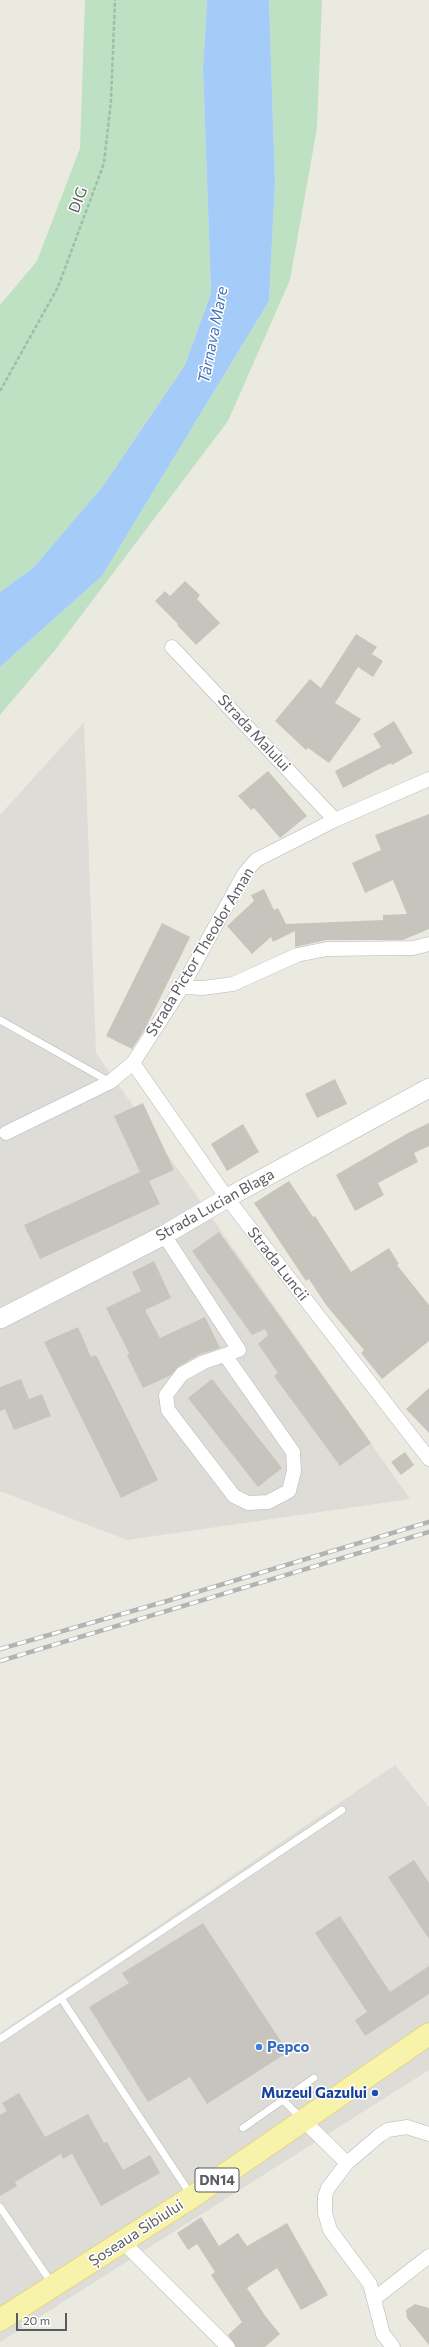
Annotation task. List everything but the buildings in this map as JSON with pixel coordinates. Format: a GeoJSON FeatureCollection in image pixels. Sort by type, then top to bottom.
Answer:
{"type":"FeatureCollection","features":[{"type":"Feature","properties":{"kind":"main road","name":"Șoseaua Sibiului"},"geometry":{"type":"LineString","coordinates":[[0,2320],[192,2197],[429,2034]]}},
{"type":"Feature","properties":{"kind":"street","name":"Strada Malului"},"geometry":{"type":"LineString","coordinates":[[172,646],[335,820]]}},
{"type":"Feature","properties":{"kind":"street","name":"Strada Pictor Theodor Aman"},"geometry":{"type":"LineString","coordinates":[[6,1133],[110,1082],[133,1063],[182,987],[244,874],[256,860],[335,820],[429,779]]}},
{"type":"Feature","properties":{"kind":"street"},"geometry":{"type":"LineString","coordinates":[[182,987],[203,988],[232,984],[297,955],[327,948],[412,948],[429,944]]}},
{"type":"Feature","properties":{"kind":"street","name":"Strada Luncii"},"geometry":{"type":"LineString","coordinates":[[133,1063],[227,1198],[429,1459]]}},
{"type":"Feature","properties":{"kind":"street","name":"Strada Lucian Blaga"},"geometry":{"type":"LineString","coordinates":[[0,1319],[164,1235],[227,1198],[429,1088]]}},
{"type":"Feature","properties":{"kind":"street"},"geometry":{"type":"LineString","coordinates":[[164,1235],[239,1350],[204,1362],[182,1374],[166,1395],[168,1410],[234,1496],[248,1503],[268,1502],[289,1491],[294,1471],[293,1452],[225,1355]]}},
{"type":"Feature","properties":{"kind":"street"},"geometry":{"type":"LineString","coordinates":[[304,2121],[347,2163]]}},
{"type":"Feature","properties":{"kind":"street"},"geometry":{"type":"LineString","coordinates":[[393,2347],[383,2334],[370,2284],[330,2230],[325,2213],[328,2188],[347,2163],[388,2130],[407,2127],[429,2134]]}},
{"type":"Feature","properties":{"kind":"street"},"geometry":{"type":"LineString","coordinates":[[123,2242],[228,2347]]}},
{"type":"Feature","properties":{"kind":"street"},"geometry":{"type":"LineString","coordinates":[[374,2299],[429,2256]]}},
{"type":"Feature","properties":{"kind":"lane"},"geometry":{"type":"LineString","coordinates":[[0,1020],[110,1082]]}},
{"type":"Feature","properties":{"kind":"lane"},"geometry":{"type":"LineString","coordinates":[[0,2039],[342,1810]]}},
{"type":"Feature","properties":{"kind":"lane"},"geometry":{"type":"LineString","coordinates":[[61,1998],[192,2197]]}},
{"type":"Feature","properties":{"kind":"lane"},"geometry":{"type":"LineString","coordinates":[[243,2128],[282,2099],[314,2078]]}},
{"type":"Feature","properties":{"kind":"lane"},"geometry":{"type":"LineString","coordinates":[[282,2099],[304,2121]]}},
{"type":"Feature","properties":{"kind":"lane"},"geometry":{"type":"LineString","coordinates":[[0,2207],[54,2285]]}},
{"type":"Feature","properties":{"kind":"path","name":"DIG"},"geometry":{"type":"LineString","coordinates":[[0,391],[58,287],[104,163],[110,101],[115,0]]}},
{"type":"Feature","properties":{"kind":"shaded area"},"geometry":{"type":"Polygon","coordinates":[[[84,722],[96,1053],[410,1499],[127,1540],[0,1491],[0,815],[84,722]]]}},
{"type":"Feature","properties":{"kind":"shaded area"},"geometry":{"type":"Polygon","coordinates":[[[395,1765],[429,1807],[429,2070],[0,2342],[0,2033],[395,1765]]]}},
{"type":"Feature","properties":{"kind":"green space"},"geometry":{"type":"Polygon","coordinates":[[[85,0],[207,0],[203,68],[211,293],[185,365],[103,486],[33,568],[0,592],[0,305],[37,261],[80,148],[85,0]]]}},
{"type":"Feature","properties":{"kind":"green space"},"geometry":{"type":"Polygon","coordinates":[[[269,0],[322,0],[317,128],[290,280],[228,421],[55,650],[0,715],[0,667],[102,576],[269,301],[275,182],[269,0]]]}},
{"type":"Feature","properties":{"kind":"water","name":"Târnava Mare"},"geometry":{"type":"Polygon","coordinates":[[[207,0],[269,0],[275,182],[269,301],[102,576],[0,667],[0,592],[33,568],[103,486],[185,365],[211,293],[203,68],[207,0]]]}},
{"type":"Feature","properties":{"kind":"railway"},"geometry":{"type":"LineString","coordinates":[[0,1649],[167,1601],[429,1522]]}},
{"type":"Feature","properties":{"kind":"railway"},"geometry":{"type":"LineString","coordinates":[[0,1661],[429,1532]]}},
{"type":"Feature","properties":{"kind":"place","name":"Pepco"},"geometry":{"type":"Point","coordinates":[259,2047]}},
{"type":"Feature","properties":{"kind":"place","name":"Muzeul Gazului"},"geometry":{"type":"Point","coordinates":[375,2093]}}]}
